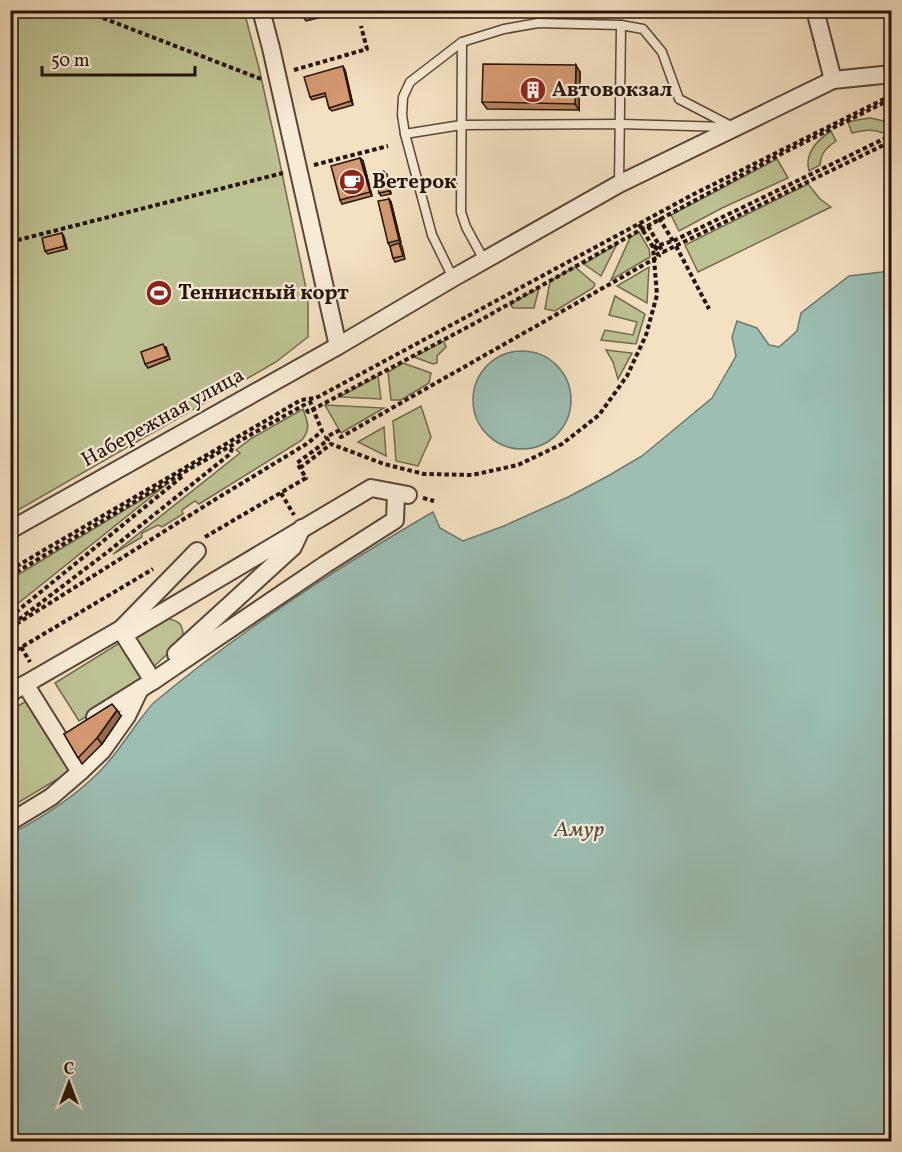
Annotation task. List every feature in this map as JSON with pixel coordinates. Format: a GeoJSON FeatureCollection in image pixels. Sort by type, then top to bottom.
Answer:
{"type":"FeatureCollection","features":[{"type":"Feature","properties":{"kind":"street"},"geometry":{"type":"LineString","coordinates":[[261,10],[338,346]]}},
{"type":"Feature","properties":{"kind":"street"},"geometry":{"type":"LineString","coordinates":[[815,10],[832,81]]}},
{"type":"Feature","properties":{"kind":"street","name":"Набережная улица"},"geometry":{"type":"LineString","coordinates":[[10,530],[620,184],[832,81],[891,74]]}},
{"type":"Feature","properties":{"kind":"street"},"geometry":{"type":"LineString","coordinates":[[69,732],[394,520],[402,494],[370,488],[122,632],[18,689],[69,732],[80,772]]}},
{"type":"Feature","properties":{"kind":"street"},"geometry":{"type":"LineString","coordinates":[[10,822],[51,797],[102,751],[148,682],[293,547],[302,528]]}},
{"type":"Feature","properties":{"kind":"street"},"geometry":{"type":"LineString","coordinates":[[122,632],[200,545]]}},
{"type":"Feature","properties":{"kind":"street"},"geometry":{"type":"LineString","coordinates":[[122,632],[148,682]]}},
{"type":"Feature","properties":{"kind":"lane"},"geometry":{"type":"LineString","coordinates":[[453,278],[432,235],[402,115],[403,98],[410,81],[462,42],[504,29],[538,24],[621,25],[643,29],[662,52],[679,99],[734,128]]}},
{"type":"Feature","properties":{"kind":"lane"},"geometry":{"type":"LineString","coordinates":[[620,184],[621,25]]}},
{"type":"Feature","properties":{"kind":"lane"},"geometry":{"type":"LineString","coordinates":[[462,42],[461,212],[466,227],[484,260]]}},
{"type":"Feature","properties":{"kind":"lane"},"geometry":{"type":"LineString","coordinates":[[405,134],[461,125],[621,124],[734,128]]}},
{"type":"Feature","properties":{"kind":"path"},"geometry":{"type":"LineString","coordinates":[[82,10],[261,79],[367,49],[362,26]]}},
{"type":"Feature","properties":{"kind":"path"},"geometry":{"type":"LineString","coordinates":[[10,570],[301,400],[316,398],[326,393],[694,194],[891,95]]}},
{"type":"Feature","properties":{"kind":"path"},"geometry":{"type":"LineString","coordinates":[[10,576],[191,468],[304,405],[308,412],[314,409],[783,153],[885,102],[889,111],[891,110]]}},
{"type":"Feature","properties":{"kind":"path"},"geometry":{"type":"LineString","coordinates":[[653,247],[673,241],[891,135]]}},
{"type":"Feature","properties":{"kind":"path"},"geometry":{"type":"LineString","coordinates":[[648,226],[663,252],[891,141]]}},
{"type":"Feature","properties":{"kind":"path"},"geometry":{"type":"LineString","coordinates":[[10,242],[388,146]]}},
{"type":"Feature","properties":{"kind":"path"},"geometry":{"type":"LineString","coordinates":[[657,214],[673,241]]}},
{"type":"Feature","properties":{"kind":"path"},"geometry":{"type":"LineString","coordinates":[[300,468],[331,444],[384,464],[424,474],[472,475],[518,465],[562,444],[599,415],[627,376],[646,335],[657,295],[653,247],[639,224]]}},
{"type":"Feature","properties":{"kind":"path"},"geometry":{"type":"LineString","coordinates":[[200,545],[306,478],[297,463],[328,440],[326,437],[338,431],[341,437],[654,259],[659,256],[655,250],[659,245]]}},
{"type":"Feature","properties":{"kind":"path"},"geometry":{"type":"LineString","coordinates":[[676,246],[709,309]]}},
{"type":"Feature","properties":{"kind":"path"},"geometry":{"type":"LineString","coordinates":[[10,627],[308,443],[322,431],[309,399]]}},
{"type":"Feature","properties":{"kind":"path"},"geometry":{"type":"LineString","coordinates":[[10,627],[230,454],[237,437]]}},
{"type":"Feature","properties":{"kind":"path"},"geometry":{"type":"LineString","coordinates":[[10,617],[158,498],[202,458]]}},
{"type":"Feature","properties":{"kind":"path"},"geometry":{"type":"LineString","coordinates":[[281,493],[284,498]]}},
{"type":"Feature","properties":{"kind":"path"},"geometry":{"type":"LineString","coordinates":[[10,654],[156,566]]}},
{"type":"Feature","properties":{"kind":"green space"},"geometry":{"type":"Polygon","coordinates":[[[10,11],[244,11],[259,68],[308,298],[308,337],[276,362],[11,514],[10,11]]]}},
{"type":"Feature","properties":{"kind":"green space"},"geometry":{"type":"Polygon","coordinates":[[[870,118],[884,121],[891,125],[891,128],[884,133],[868,130],[852,133],[848,122],[870,118]]]}},
{"type":"Feature","properties":{"kind":"green space"},"geometry":{"type":"Polygon","coordinates":[[[831,131],[836,141],[825,151],[820,165],[809,171],[810,153],[831,131]]]}},
{"type":"Feature","properties":{"kind":"green space"},"geometry":{"type":"Polygon","coordinates":[[[777,159],[788,178],[722,208],[679,231],[671,215],[777,159]]]}},
{"type":"Feature","properties":{"kind":"green space"},"geometry":{"type":"Polygon","coordinates":[[[808,184],[820,199],[831,207],[698,272],[685,245],[808,184]]]}},
{"type":"Feature","properties":{"kind":"green space"},"geometry":{"type":"Polygon","coordinates":[[[639,232],[649,249],[650,257],[611,280],[630,238],[639,232]]]}},
{"type":"Feature","properties":{"kind":"green space"},"geometry":{"type":"Polygon","coordinates":[[[617,244],[601,276],[584,264],[617,244]]]}},
{"type":"Feature","properties":{"kind":"green space"},"geometry":{"type":"Polygon","coordinates":[[[575,267],[595,284],[593,288],[555,311],[545,309],[550,281],[575,267]]]}},
{"type":"Feature","properties":{"kind":"green space"},"geometry":{"type":"Polygon","coordinates":[[[649,267],[647,303],[617,286],[649,267]]]}},
{"type":"Feature","properties":{"kind":"green space"},"geometry":{"type":"Polygon","coordinates":[[[539,288],[534,308],[513,308],[510,304],[539,288]]]}},
{"type":"Feature","properties":{"kind":"green space"},"geometry":{"type":"Polygon","coordinates":[[[615,296],[645,314],[636,344],[601,340],[605,330],[633,335],[637,322],[609,315],[615,296]]]}},
{"type":"Feature","properties":{"kind":"green space"},"geometry":{"type":"Polygon","coordinates":[[[444,341],[446,347],[437,356],[437,363],[433,364],[414,357],[444,341]]]}},
{"type":"Feature","properties":{"kind":"green space"},"geometry":{"type":"Polygon","coordinates":[[[606,350],[632,353],[618,379],[613,362],[606,350]]]}},
{"type":"Feature","properties":{"kind":"green space"},"geometry":{"type":"Polygon","coordinates":[[[403,363],[431,373],[429,383],[401,400],[391,400],[388,372],[403,363]]]}},
{"type":"Feature","properties":{"kind":"green space"},"geometry":{"type":"Polygon","coordinates":[[[378,376],[381,399],[339,397],[378,376]]]}},
{"type":"Feature","properties":{"kind":"green space"},"geometry":{"type":"Polygon","coordinates":[[[325,405],[384,408],[341,433],[325,405]]]}},
{"type":"Feature","properties":{"kind":"green space"},"geometry":{"type":"Polygon","coordinates":[[[421,406],[431,437],[418,466],[396,461],[393,421],[421,406]]]}},
{"type":"Feature","properties":{"kind":"green space"},"geometry":{"type":"Polygon","coordinates":[[[303,409],[308,425],[302,440],[199,504],[195,501],[182,510],[183,514],[162,527],[158,525],[142,533],[142,537],[113,554],[240,453],[236,450],[252,438],[303,409]]]}},
{"type":"Feature","properties":{"kind":"green space"},"geometry":{"type":"Polygon","coordinates":[[[384,427],[386,456],[358,442],[384,427]]]}},
{"type":"Feature","properties":{"kind":"green space"},"geometry":{"type":"Polygon","coordinates":[[[166,485],[11,609],[11,579],[166,485]]]}},
{"type":"Feature","properties":{"kind":"green space"},"geometry":{"type":"Polygon","coordinates":[[[164,619],[177,621],[180,624],[183,630],[183,640],[152,668],[134,637],[164,619]]]}},
{"type":"Feature","properties":{"kind":"green space"},"geometry":{"type":"Polygon","coordinates":[[[121,642],[145,680],[79,721],[55,683],[121,642]]]}},
{"type":"Feature","properties":{"kind":"green space"},"geometry":{"type":"Polygon","coordinates":[[[28,700],[71,771],[11,807],[11,710],[28,700]]]}},
{"type":"Feature","properties":{"kind":"water","name":"Амур"},"geometry":{"type":"Polygon","coordinates":[[[891,269],[891,1141],[11,1141],[11,834],[58,806],[91,780],[151,706],[189,674],[326,577],[433,512],[440,528],[463,541],[504,526],[608,476],[642,456],[712,398],[736,356],[732,337],[737,321],[757,328],[769,345],[779,347],[797,331],[801,313],[849,276],[891,269]]]}},
{"type":"Feature","properties":{"kind":"water"},"geometry":{"type":"Polygon","coordinates":[[[522,351],[541,355],[557,365],[567,381],[571,400],[567,419],[557,435],[541,445],[522,449],[503,445],[487,435],[477,419],[473,400],[477,381],[487,365],[503,355],[522,351]]]}},
{"type":"Feature","properties":{"kind":"building","name":"Автовокзал"},"geometry":{"type":"Polygon","coordinates":[[[483,64],[576,65],[575,104],[482,102],[483,64]]]}},
{"type":"Feature","properties":{"kind":"building"},"geometry":{"type":"Polygon","coordinates":[[[343,66],[351,101],[329,108],[325,93],[310,97],[304,77],[343,66]]]}},
{"type":"Feature","properties":{"kind":"building","name":"Ветерок"},"geometry":{"type":"Polygon","coordinates":[[[360,158],[370,192],[340,200],[331,166],[360,158]]]}},
{"type":"Feature","properties":{"kind":"building"},"geometry":{"type":"Polygon","coordinates":[[[384,172],[389,191],[379,193],[375,174],[384,172]]]}},
{"type":"Feature","properties":{"kind":"building"},"geometry":{"type":"Polygon","coordinates":[[[389,199],[399,240],[388,243],[378,201],[389,199]]]}},
{"type":"Feature","properties":{"kind":"building"},"geometry":{"type":"Polygon","coordinates":[[[62,233],[65,246],[45,251],[42,238],[62,233]]]}},
{"type":"Feature","properties":{"kind":"building"},"geometry":{"type":"Polygon","coordinates":[[[399,243],[403,256],[393,258],[390,246],[399,243]]]}},
{"type":"Feature","properties":{"kind":"building"},"geometry":{"type":"Polygon","coordinates":[[[163,344],[168,356],[145,364],[141,352],[163,344]]]}},
{"type":"Feature","properties":{"kind":"building"},"geometry":{"type":"Polygon","coordinates":[[[112,704],[117,710],[97,738],[78,758],[64,734],[112,704]]]}},
{"type":"Feature","properties":{"kind":"place","name":"Автовокзал"},"geometry":{"type":"Point","coordinates":[533,90]}},
{"type":"Feature","properties":{"kind":"place","name":"Ветерок"},"geometry":{"type":"Point","coordinates":[352,182]}},
{"type":"Feature","properties":{"kind":"place","name":"Теннисный корт"},"geometry":{"type":"Point","coordinates":[159,293]}}]}
